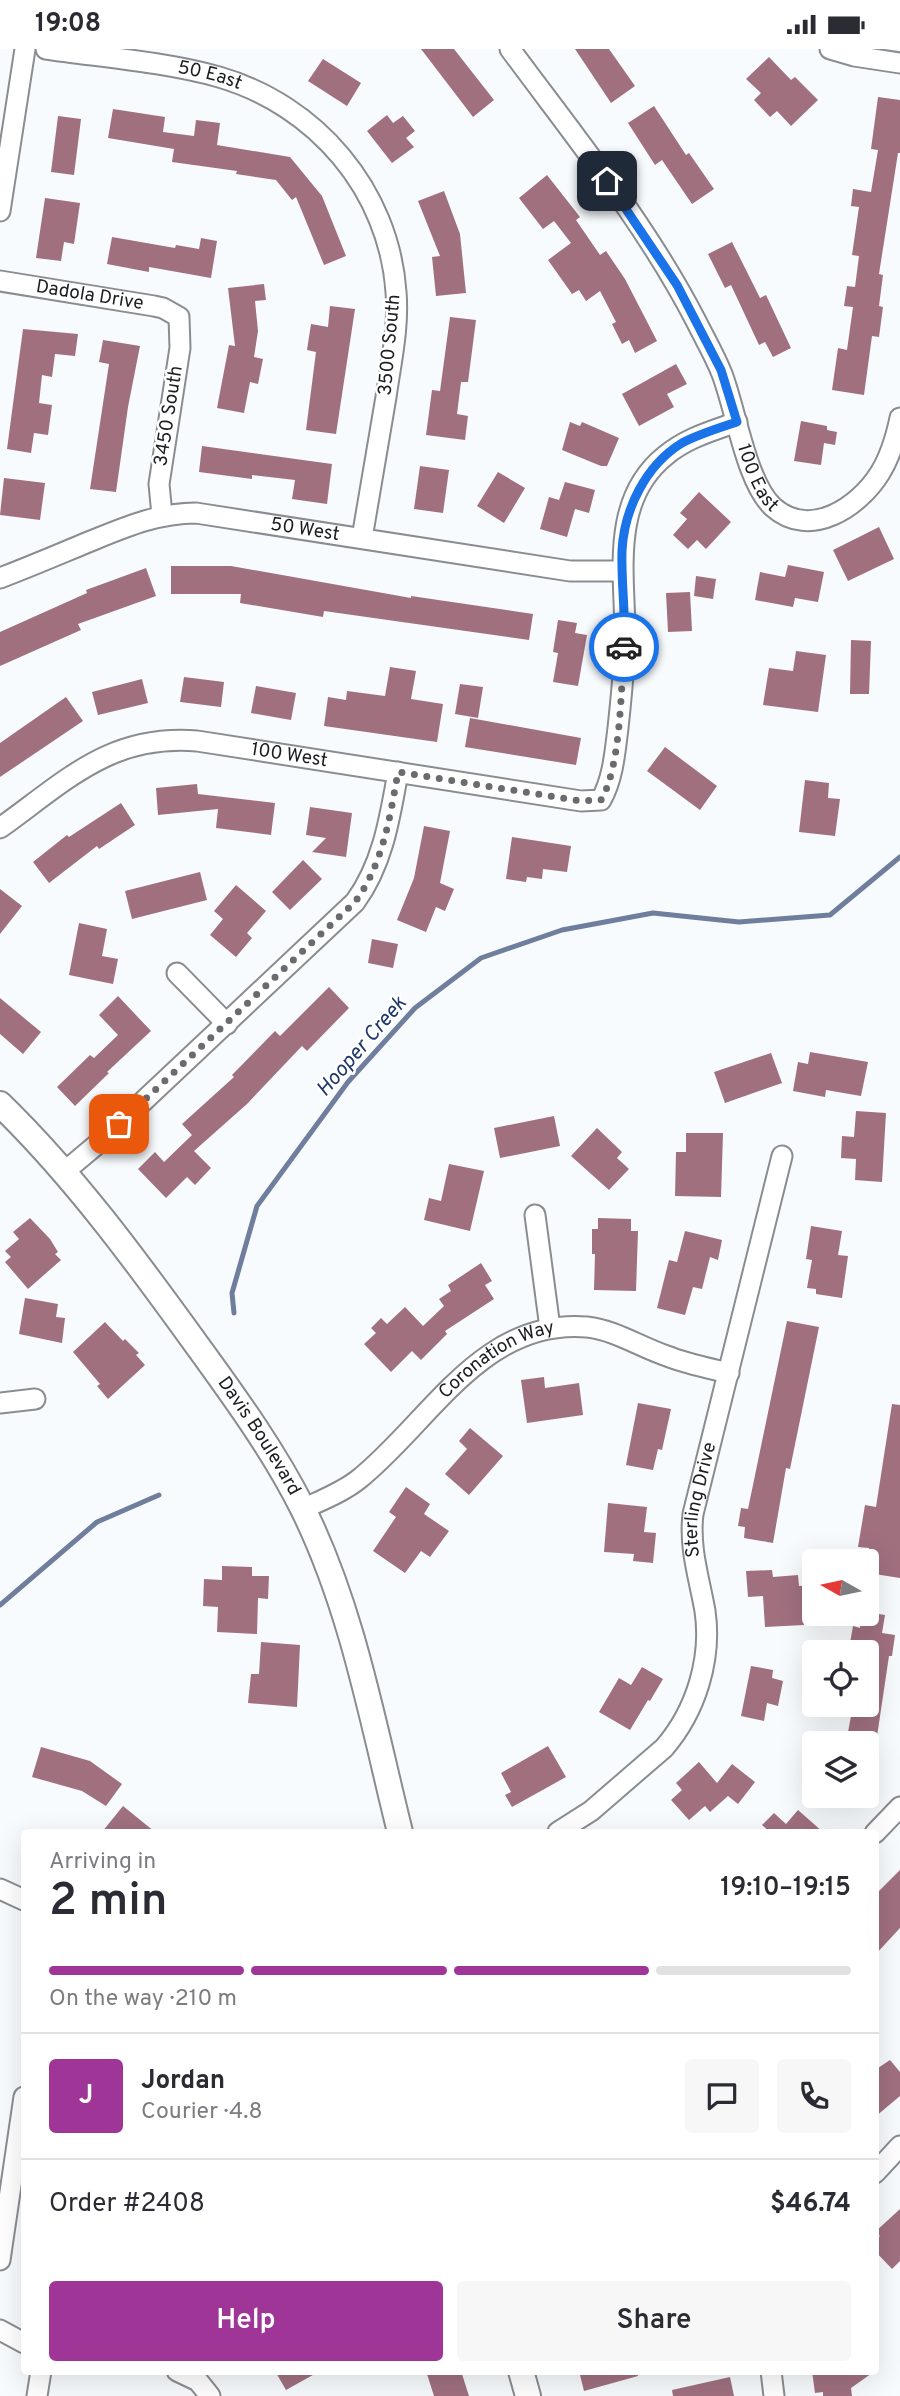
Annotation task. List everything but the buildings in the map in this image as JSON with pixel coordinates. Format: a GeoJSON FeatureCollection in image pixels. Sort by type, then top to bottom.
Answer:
{"type":"FeatureCollection","features":[{"type":"Feature","properties":{"kind":"street"},"geometry":{"type":"LineString","coordinates":[[0,211],[26,49]]}},
{"type":"Feature","properties":{"kind":"street","name":"50 East"},"geometry":{"type":"LineString","coordinates":[[46,49],[197,72],[240,84],[299,115],[347,161]]}},
{"type":"Feature","properties":{"kind":"street","name":"100 East"},"geometry":{"type":"LineString","coordinates":[[510,49],[623,203],[677,285],[721,370],[753,474],[766,499],[774,507],[795,519],[817,520],[839,513],[861,496],[881,473],[893,445],[900,418]]}},
{"type":"Feature","properties":{"kind":"street"},"geometry":{"type":"LineString","coordinates":[[830,49],[854,56],[900,63]]}},
{"type":"Feature","properties":{"kind":"street","name":"3500 South"},"geometry":{"type":"LineString","coordinates":[[347,161],[372,201],[382,223],[389,246],[396,292],[393,351],[362,538]]}},
{"type":"Feature","properties":{"kind":"street","name":"Dadola Drive"},"geometry":{"type":"LineString","coordinates":[[0,281],[154,306],[179,317]]}},
{"type":"Feature","properties":{"kind":"street","name":"3450 South"},"geometry":{"type":"LineString","coordinates":[[162,515],[159,484],[180,348],[179,317]]}},
{"type":"Feature","properties":{"kind":"street"},"geometry":{"type":"LineString","coordinates":[[622,571],[622,548],[630,512],[648,474],[663,457],[683,443],[737,422]]}},
{"type":"Feature","properties":{"kind":"street","name":"50 West"},"geometry":{"type":"LineString","coordinates":[[0,579],[132,524],[162,515],[196,513],[570,571],[622,571]]}},
{"type":"Feature","properties":{"kind":"street","name":"100 West"},"geometry":{"type":"LineString","coordinates":[[0,828],[100,758],[118,750],[157,740],[197,741],[581,801],[601,800],[609,782],[620,710],[625,643],[622,571]]}},
{"type":"Feature","properties":{"kind":"street"},"geometry":{"type":"LineString","coordinates":[[64,1172],[102,1141],[343,915],[364,890],[380,853],[398,772]]}},
{"type":"Feature","properties":{"kind":"street"},"geometry":{"type":"LineString","coordinates":[[177,973],[227,1024]]}},
{"type":"Feature","properties":{"kind":"street","name":"Davis Boulevard"},"geometry":{"type":"LineString","coordinates":[[0,1104],[64,1172],[167,1303],[237,1400],[303,1509],[346,1619],[399,1829]]}},
{"type":"Feature","properties":{"kind":"street","name":"Sterling Drive"},"geometry":{"type":"LineString","coordinates":[[563,1829],[591,1811],[664,1748],[696,1694],[705,1659],[706,1629],[705,1612],[693,1559],[692,1529],[696,1498],[782,1156]]}},
{"type":"Feature","properties":{"kind":"street"},"geometry":{"type":"LineString","coordinates":[[535,1215],[550,1328]]}},
{"type":"Feature","properties":{"kind":"street","name":"Coronation Way"},"geometry":{"type":"LineString","coordinates":[[303,1509],[359,1479],[479,1361],[519,1336],[550,1328],[588,1328],[604,1331],[669,1357],[729,1373]]}},
{"type":"Feature","properties":{"kind":"street"},"geometry":{"type":"LineString","coordinates":[[0,1403],[35,1399]]}},
{"type":"Feature","properties":{"kind":"street"},"geometry":{"type":"LineString","coordinates":[[878,1829],[900,1807]]}},
{"type":"Feature","properties":{"kind":"street"},"geometry":{"type":"LineString","coordinates":[[0,2260],[21,2117]]}},
{"type":"Feature","properties":{"kind":"street"},"geometry":{"type":"LineString","coordinates":[[879,2169],[900,2146]]}},
{"type":"Feature","properties":{"kind":"street"},"geometry":{"type":"LineString","coordinates":[[0,2330],[21,2341]]}},
{"type":"Feature","properties":{"kind":"street"},"geometry":{"type":"LineString","coordinates":[[37,2396],[40,2375]]}},
{"type":"Feature","properties":{"kind":"street"},"geometry":{"type":"LineString","coordinates":[[183,2375],[204,2388]]}},
{"type":"Feature","properties":{"kind":"street"},"geometry":{"type":"LineString","coordinates":[[522,2375],[528,2396]]}},
{"type":"Feature","properties":{"kind":"street"},"geometry":{"type":"LineString","coordinates":[[771,2375],[774,2396]]}},
{"type":"Feature","properties":{"kind":"waterway","name":"Hooper Creek"},"geometry":{"type":"LineString","coordinates":[[234,1313],[232,1293],[257,1206],[348,1082],[415,1008],[481,958],[562,930],[653,913],[739,922],[830,915],[900,857]]}},
{"type":"Feature","properties":{"kind":"waterway","name":"Hooper Creek"},"geometry":{"type":"LineString","coordinates":[[0,1605],[97,1522],[159,1495]]}},
{"type":"Feature","properties":{"kind":"way so far"},"geometry":{"type":"LineString","coordinates":[[119,1124],[355,902],[364,890],[380,853],[398,772],[581,801],[601,800],[609,782],[617,739],[624,647]]}},
{"type":"Feature","properties":{"kind":"route"},"geometry":{"type":"LineString","coordinates":[[607,181],[677,285],[721,370],[737,422],[699,435],[663,457],[648,474],[638,492],[624,533],[622,548],[624,647]]}}]}
